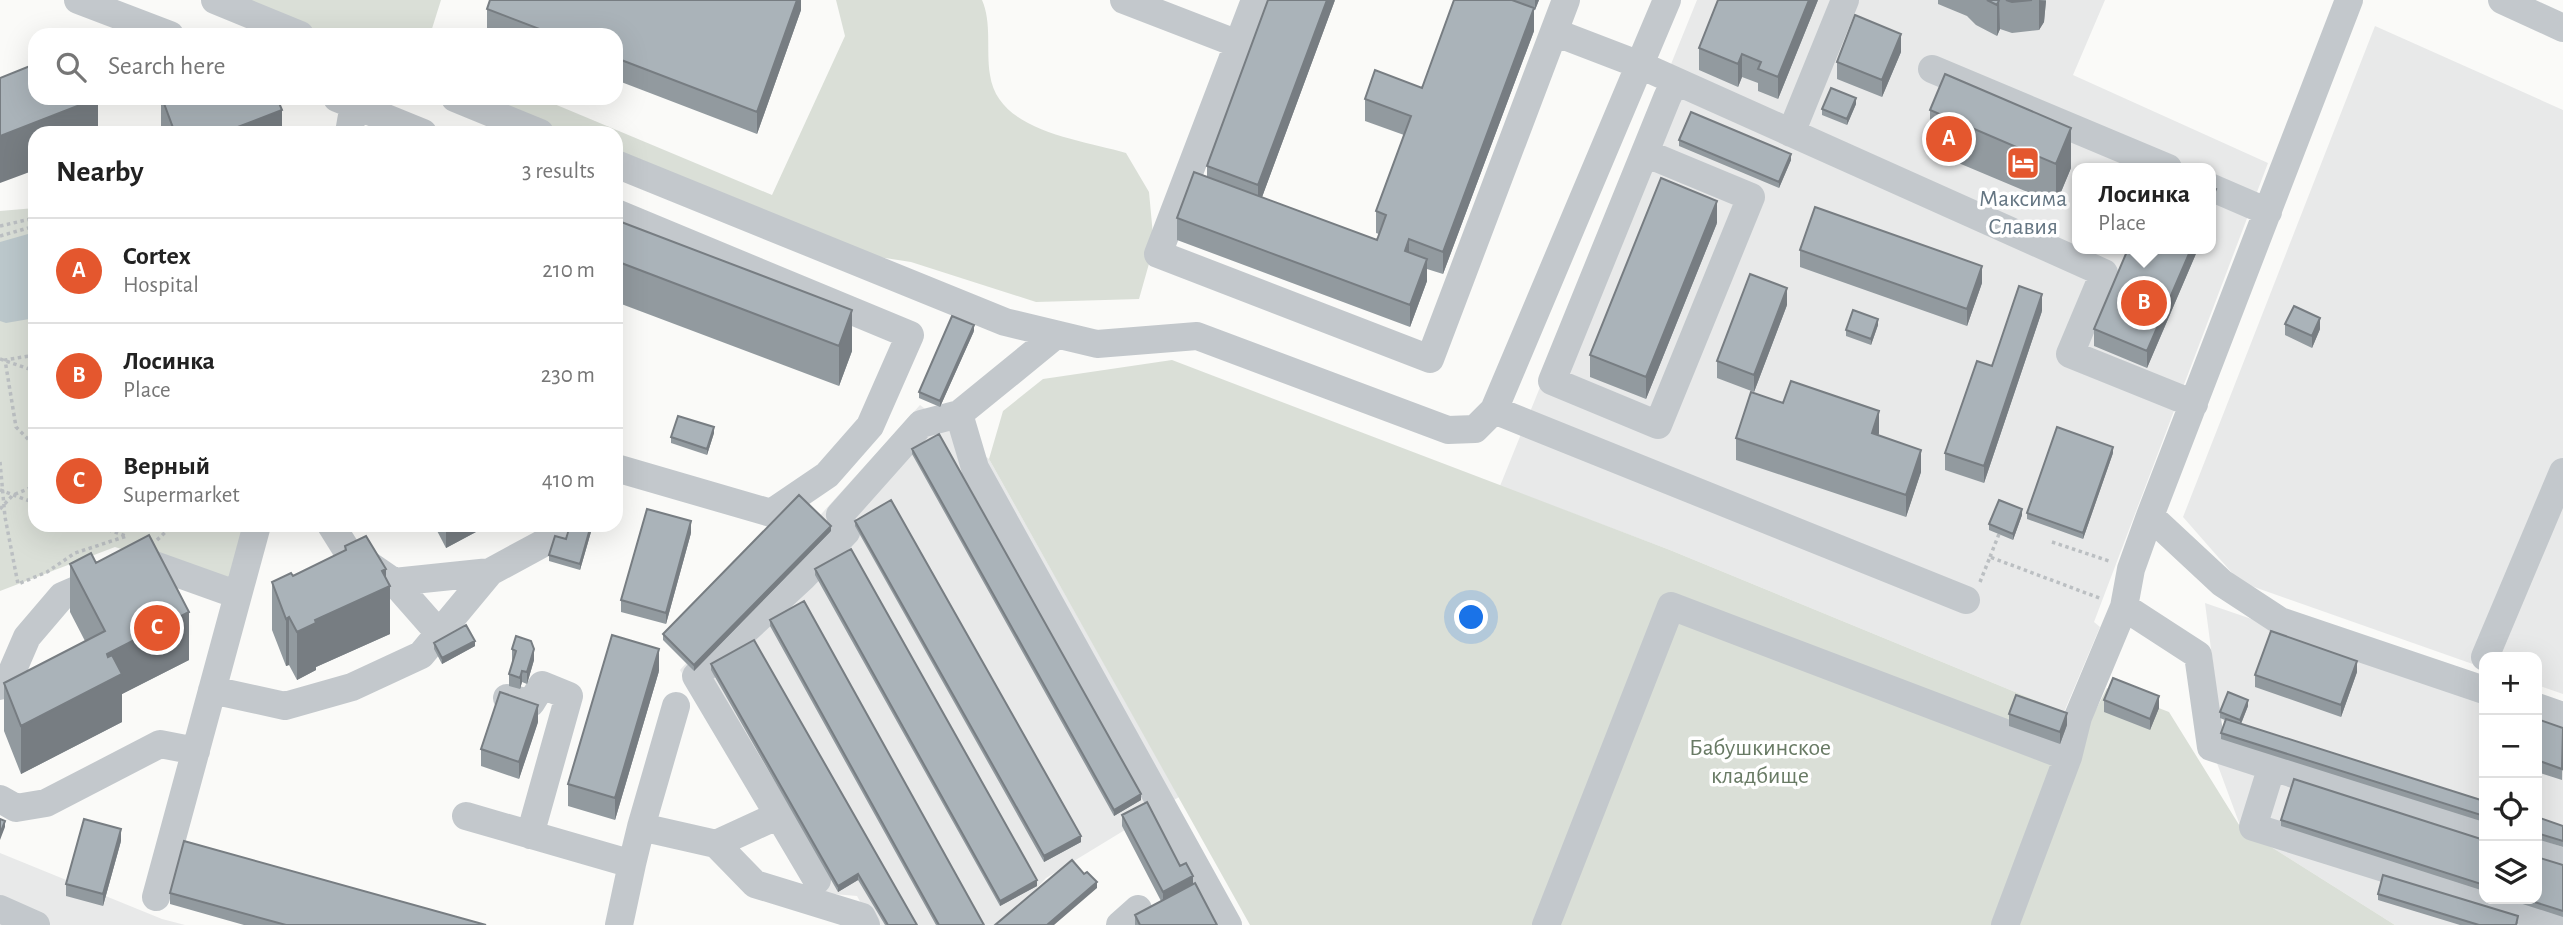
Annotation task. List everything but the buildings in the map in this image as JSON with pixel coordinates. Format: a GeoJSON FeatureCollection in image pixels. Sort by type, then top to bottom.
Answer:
{"type":"FeatureCollection","features":[{"type":"Feature","properties":{"kind":"street"},"geometry":{"type":"LineString","coordinates":[[78,0],[152,28]]}},
{"type":"Feature","properties":{"kind":"street"},"geometry":{"type":"LineString","coordinates":[[215,0],[283,28]]}},
{"type":"Feature","properties":{"kind":"street"},"geometry":{"type":"LineString","coordinates":[[1124,0],[1238,44]]}},
{"type":"Feature","properties":{"kind":"street"},"geometry":{"type":"LineString","coordinates":[[1255,0],[1158,254],[1430,359],[1566,0]]}},
{"type":"Feature","properties":{"kind":"street"},"geometry":{"type":"LineString","coordinates":[[623,167],[1005,323],[1097,344],[1197,336],[1448,430],[1475,429],[1494,410],[1667,0]]}},
{"type":"Feature","properties":{"kind":"street"},"geometry":{"type":"LineString","coordinates":[[1791,133],[1845,0]]}},
{"type":"Feature","properties":{"kind":"street"},"geometry":{"type":"LineString","coordinates":[[2005,925],[2068,757],[2078,717],[2124,607],[2131,569],[2150,516],[2349,0]]}},
{"type":"Feature","properties":{"kind":"street"},"geometry":{"type":"LineString","coordinates":[[2502,0],[2563,28]]}},
{"type":"Feature","properties":{"kind":"street"},"geometry":{"type":"LineString","coordinates":[[1554,32],[1640,65],[2104,273],[2070,354],[2194,404]]}},
{"type":"Feature","properties":{"kind":"street"},"geometry":{"type":"LineString","coordinates":[[1932,69],[2156,163]]}},
{"type":"Feature","properties":{"kind":"street"},"geometry":{"type":"LineString","coordinates":[[1645,153],[1751,197],[1658,425],[1552,381],[1645,153],[1675,81]]}},
{"type":"Feature","properties":{"kind":"street"},"geometry":{"type":"LineString","coordinates":[[346,105],[348,126]]}},
{"type":"Feature","properties":{"kind":"street"},"geometry":{"type":"LineString","coordinates":[[355,105],[406,126]]}},
{"type":"Feature","properties":{"kind":"street"},"geometry":{"type":"LineString","coordinates":[[472,105],[523,126]]}},
{"type":"Feature","properties":{"kind":"street"},"geometry":{"type":"LineString","coordinates":[[2216,190],[2269,212]]}},
{"type":"Feature","properties":{"kind":"street"},"geometry":{"type":"LineString","coordinates":[[623,216],[910,335],[870,426],[828,475],[771,513],[623,470]]}},
{"type":"Feature","properties":{"kind":"street"},"geometry":{"type":"LineString","coordinates":[[817,880],[696,676],[802,578],[846,532],[840,515],[921,424],[959,414],[1056,335]]}},
{"type":"Feature","properties":{"kind":"street"},"geometry":{"type":"LineString","coordinates":[[1494,410],[1966,600]]}},
{"type":"Feature","properties":{"kind":"street"},"geometry":{"type":"LineString","coordinates":[[959,414],[975,468],[1228,925]]}},
{"type":"Feature","properties":{"kind":"street"},"geometry":{"type":"LineString","coordinates":[[2488,652],[2563,472]]}},
{"type":"Feature","properties":{"kind":"street"},"geometry":{"type":"LineString","coordinates":[[2150,516],[2222,583],[2280,621],[2479,689]]}},
{"type":"Feature","properties":{"kind":"street"},"geometry":{"type":"LineString","coordinates":[[156,897],[255,532]]}},
{"type":"Feature","properties":{"kind":"street"},"geometry":{"type":"LineString","coordinates":[[335,532],[346,550],[394,582],[438,632]]}},
{"type":"Feature","properties":{"kind":"street"},"geometry":{"type":"LineString","coordinates":[[212,690],[285,706],[352,687],[421,655],[490,572],[551,539],[552,532]]}},
{"type":"Feature","properties":{"kind":"street"},"geometry":{"type":"LineString","coordinates":[[0,686],[8,681],[27,637],[62,596],[143,561],[238,595]]}},
{"type":"Feature","properties":{"kind":"street"},"geometry":{"type":"LineString","coordinates":[[394,582],[490,572]]}},
{"type":"Feature","properties":{"kind":"street"},"geometry":{"type":"LineString","coordinates":[[1546,925],[1671,606],[2068,757]]}},
{"type":"Feature","properties":{"kind":"street"},"geometry":{"type":"LineString","coordinates":[[2124,607],[2199,655],[2211,747],[2479,834]]}},
{"type":"Feature","properties":{"kind":"street"},"geometry":{"type":"LineString","coordinates":[[507,698],[531,703],[542,685],[569,695],[530,835]]}},
{"type":"Feature","properties":{"kind":"street"},"geometry":{"type":"LineString","coordinates":[[619,925],[641,827],[676,706]]}},
{"type":"Feature","properties":{"kind":"street"},"geometry":{"type":"LineString","coordinates":[[2542,709],[2563,716]]}},
{"type":"Feature","properties":{"kind":"street"},"geometry":{"type":"LineString","coordinates":[[0,799],[16,808],[46,803],[160,744],[195,751]]}},
{"type":"Feature","properties":{"kind":"street"},"geometry":{"type":"LineString","coordinates":[[2272,766],[2253,827],[2563,924]]}},
{"type":"Feature","properties":{"kind":"street"},"geometry":{"type":"LineString","coordinates":[[716,844],[779,815]]}},
{"type":"Feature","properties":{"kind":"street"},"geometry":{"type":"LineString","coordinates":[[466,816],[632,864]]}},
{"type":"Feature","properties":{"kind":"street"},"geometry":{"type":"LineString","coordinates":[[641,827],[716,844],[755,884],[862,917],[866,925]]}},
{"type":"Feature","properties":{"kind":"street"},"geometry":{"type":"LineString","coordinates":[[2542,855],[2563,862]]}},
{"type":"Feature","properties":{"kind":"street"},"geometry":{"type":"LineString","coordinates":[[0,909],[36,925]]}},
{"type":"Feature","properties":{"kind":"path"},"geometry":{"type":"LineString","coordinates":[[0,226],[28,220]]}},
{"type":"Feature","properties":{"kind":"path"},"geometry":{"type":"LineString","coordinates":[[0,236],[28,228]]}},
{"type":"Feature","properties":{"kind":"path"},"geometry":{"type":"LineString","coordinates":[[2,359],[28,356]]}},
{"type":"Feature","properties":{"kind":"path"},"geometry":{"type":"LineString","coordinates":[[2,359],[28,368]]}},
{"type":"Feature","properties":{"kind":"path"},"geometry":{"type":"LineString","coordinates":[[2,359],[16,427],[28,439]]}},
{"type":"Feature","properties":{"kind":"path"},"geometry":{"type":"LineString","coordinates":[[0,462],[4,505],[18,584],[47,572],[75,553],[127,536]]}},
{"type":"Feature","properties":{"kind":"path"},"geometry":{"type":"LineString","coordinates":[[0,509],[13,495],[28,489]]}},
{"type":"Feature","properties":{"kind":"path"},"geometry":{"type":"LineString","coordinates":[[2,491],[28,500]]}},
{"type":"Feature","properties":{"kind":"path"},"geometry":{"type":"LineString","coordinates":[[114,532],[136,539]]}},
{"type":"Feature","properties":{"kind":"path"},"geometry":{"type":"LineString","coordinates":[[155,545],[162,532]]}},
{"type":"Feature","properties":{"kind":"path"},"geometry":{"type":"LineString","coordinates":[[1966,600],[1983,578],[1999,534]]}},
{"type":"Feature","properties":{"kind":"path"},"geometry":{"type":"LineString","coordinates":[[2052,542],[2131,569]]}},
{"type":"Feature","properties":{"kind":"path"},"geometry":{"type":"LineString","coordinates":[[1990,557],[2124,607]]}},
{"type":"Feature","properties":{"kind":"shaded area"},"geometry":{"type":"Polygon","coordinates":[[[1697,0],[2105,0],[2073,75],[2268,163],[2094,622],[2100,627],[2064,712],[1670,550],[1500,486],[1697,0]]]}},
{"type":"Feature","properties":{"kind":"shaded area"},"geometry":{"type":"Polygon","coordinates":[[[2375,26],[2563,110],[2563,694],[2542,687],[2542,652],[2479,652],[2479,666],[2240,582],[2183,517],[2375,26]]]}},
{"type":"Feature","properties":{"kind":"shaded area"},"geometry":{"type":"Polygon","coordinates":[[[28,234],[28,319],[6,323],[0,321],[0,242],[28,234]]]}},
{"type":"Feature","properties":{"kind":"shaded area"},"geometry":{"type":"Polygon","coordinates":[[[920,405],[989,459],[1179,797],[1046,878],[1003,925],[873,925],[857,896],[811,892],[680,670],[920,405]]]}},
{"type":"Feature","properties":{"kind":"shaded area"},"geometry":{"type":"Polygon","coordinates":[[[2205,603],[2479,697],[2479,904],[2542,904],[2542,822],[2563,829],[2563,925],[2395,925],[2241,828],[2211,747],[2226,725],[2220,718],[2205,603]]]}},
{"type":"Feature","properties":{"kind":"shaded area"},"geometry":{"type":"Polygon","coordinates":[[[2542,719],[2563,727],[2563,827],[2542,820],[2542,719]]]}},
{"type":"Feature","properties":{"kind":"shaded area"},"geometry":{"type":"Polygon","coordinates":[[[0,853],[162,919],[185,925],[0,925],[0,853]]]}},
{"type":"Feature","properties":{"kind":"green space"},"geometry":{"type":"Polygon","coordinates":[[[223,0],[441,0],[432,28],[293,28],[223,0]]]}},
{"type":"Feature","properties":{"kind":"green space"},"geometry":{"type":"Polygon","coordinates":[[[836,0],[982,0],[988,27],[990,75],[996,94],[1008,109],[1024,121],[1044,130],[1126,153],[1149,192],[1154,246],[1139,299],[1036,302],[911,262],[846,252],[623,160],[623,133],[772,195],[845,36],[836,0]]]}},
{"type":"Feature","properties":{"kind":"green space"},"geometry":{"type":"Polygon","coordinates":[[[486,105],[557,105],[607,126],[538,126],[486,105]]]}},
{"type":"Feature","properties":{"kind":"green space"},"geometry":{"type":"Polygon","coordinates":[[[28,209],[28,532],[245,532],[233,585],[115,547],[0,591],[0,211],[28,209]]]}},
{"type":"Feature","properties":{"kind":"green space","name":"Бабушкинское кладбище"},"geometry":{"type":"Polygon","coordinates":[[[1172,360],[1670,550],[2064,712],[2090,721],[2107,688],[2169,712],[2241,828],[2395,925],[1250,925],[989,459],[1003,411],[1043,379],[1172,360]]]}},
{"type":"Feature","properties":{"kind":"place","name":"Cortex"},"geometry":{"type":"Point","coordinates":[1949,139]}},
{"type":"Feature","properties":{"kind":"place","name":"Максима Славия"},"geometry":{"type":"Point","coordinates":[2023,163]}},
{"type":"Feature","properties":{"kind":"place","name":"Лосинка"},"geometry":{"type":"Point","coordinates":[2144,303]}},
{"type":"Feature","properties":{"kind":"place","name":"Верный"},"geometry":{"type":"Point","coordinates":[157,628]}}]}
